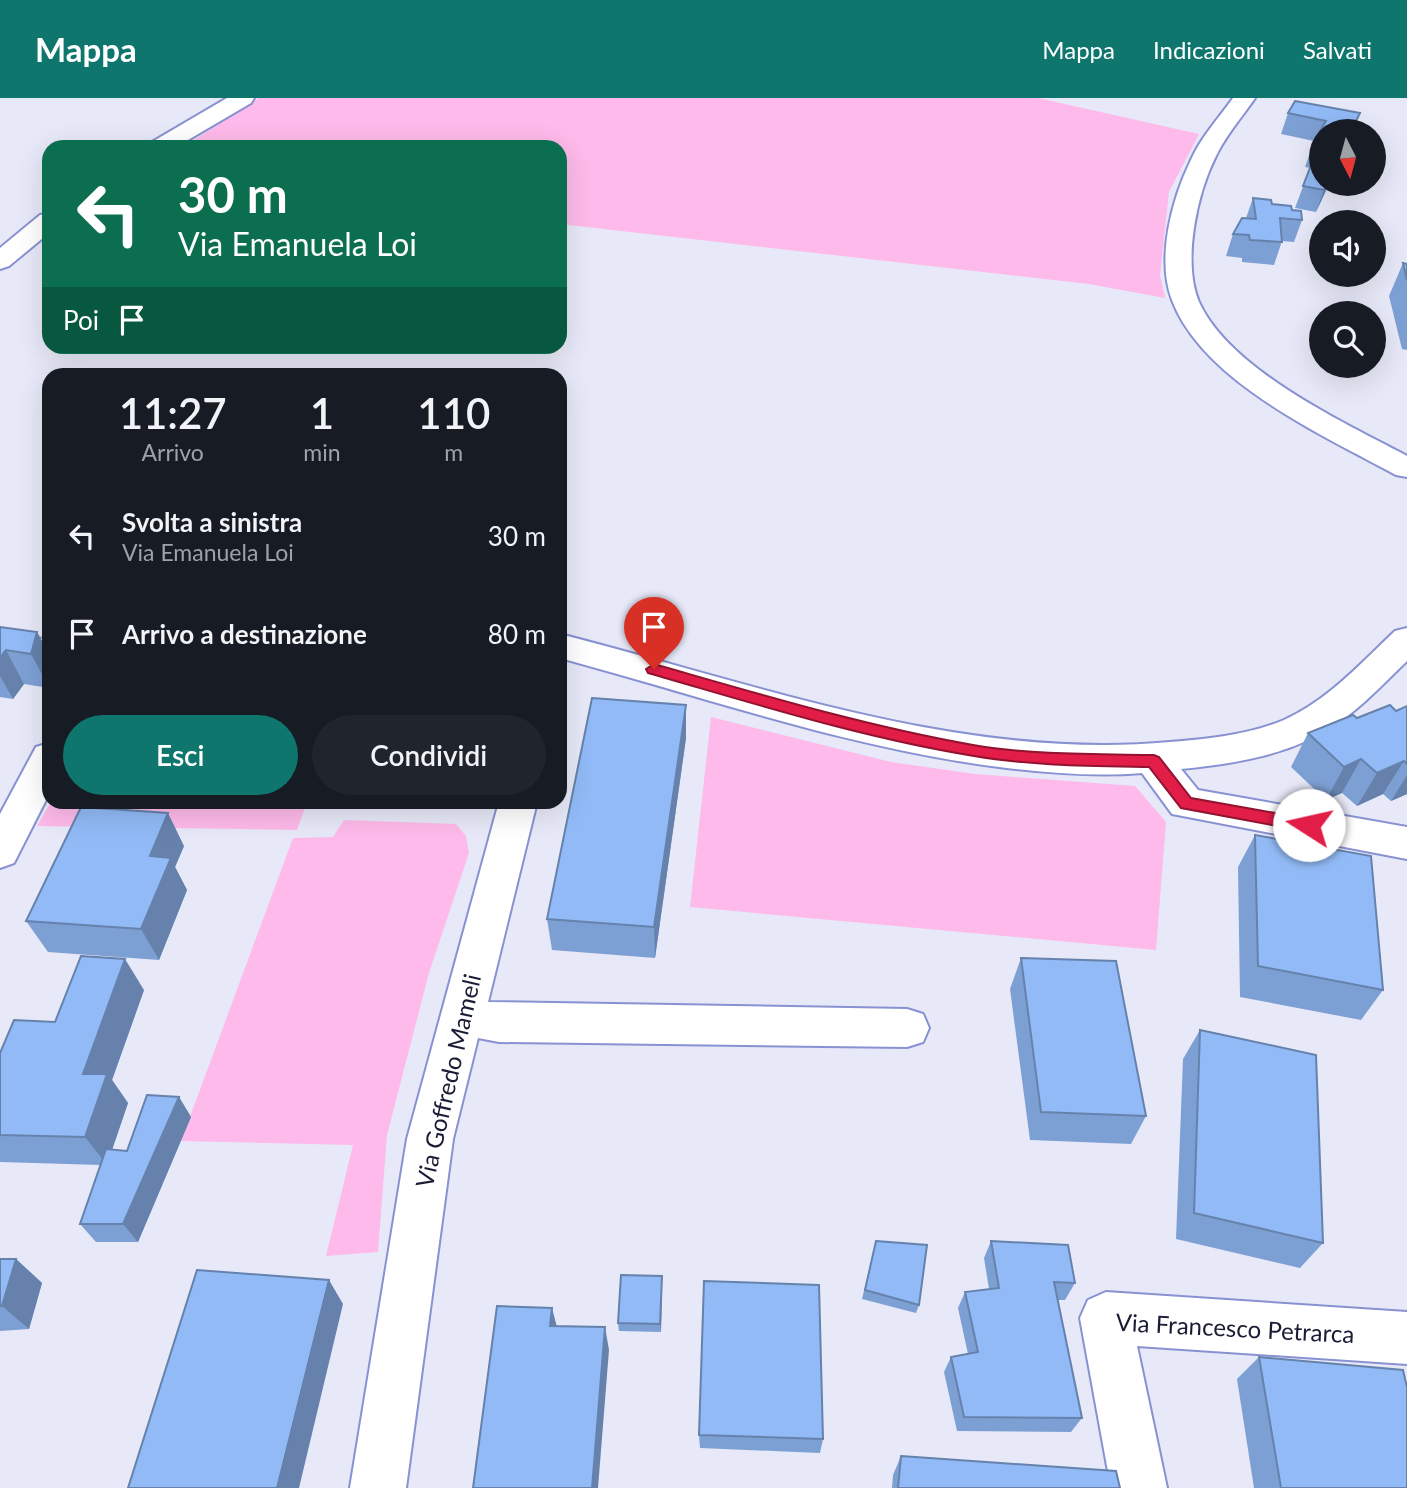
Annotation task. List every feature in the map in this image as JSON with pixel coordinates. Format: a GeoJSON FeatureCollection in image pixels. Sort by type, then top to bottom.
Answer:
{"type":"FeatureCollection","features":[{"type":"Feature","properties":{"kind":"street"},"geometry":{"type":"LineString","coordinates":[[172,140],[243,98]]}},
{"type":"Feature","properties":{"kind":"street"},"geometry":{"type":"LineString","coordinates":[[1244,98],[1202,159],[1185,211],[1178,268],[1185,302],[1207,337],[1245,373],[1284,400],[1407,468]]}},
{"type":"Feature","properties":{"kind":"street"},"geometry":{"type":"LineString","coordinates":[[0,261],[42,226]]}},
{"type":"Feature","properties":{"kind":"street"},"geometry":{"type":"LineString","coordinates":[[567,654],[627,662],[839,722],[975,751],[1067,760],[1154,761],[1243,747],[1306,725],[1340,702],[1407,640]]}},
{"type":"Feature","properties":{"kind":"street"},"geometry":{"type":"LineString","coordinates":[[0,644],[42,651]]}},
{"type":"Feature","properties":{"kind":"street"},"geometry":{"type":"LineString","coordinates":[[1154,761],[1186,803],[1407,843]]}},
{"type":"Feature","properties":{"kind":"street"},"geometry":{"type":"LineString","coordinates":[[0,852],[42,771]]}},
{"type":"Feature","properties":{"kind":"street","name":"Via Goffredo Mameli"},"geometry":{"type":"LineString","coordinates":[[379,1488],[430,1139],[516,809]]}},
{"type":"Feature","properties":{"kind":"street"},"geometry":{"type":"LineString","coordinates":[[462,1016],[499,1023],[907,1028]]}},
{"type":"Feature","properties":{"kind":"street","name":"Via Francesco Petrarca"},"geometry":{"type":"LineString","coordinates":[[1139,1488],[1106,1318],[1407,1338]]}},
{"type":"Feature","properties":{"kind":"shaded area"},"geometry":{"type":"Polygon","coordinates":[[[259,98],[1038,98],[1199,134],[1169,192],[1160,275],[1165,298],[1089,284],[567,225],[567,140],[194,140],[259,98]]]}},
{"type":"Feature","properties":{"kind":"shaded area"},"geometry":{"type":"Polygon","coordinates":[[[711,717],[891,762],[975,774],[1135,786],[1166,822],[1156,950],[690,907],[711,717]]]}},
{"type":"Feature","properties":{"kind":"shaded area"},"geometry":{"type":"Polygon","coordinates":[[[47,809],[304,809],[297,830],[37,826],[47,809]]]}},
{"type":"Feature","properties":{"kind":"shaded area"},"geometry":{"type":"Polygon","coordinates":[[[344,820],[456,824],[466,836],[469,853],[429,973],[387,1135],[378,1252],[326,1256],[353,1145],[181,1141],[293,838],[333,837],[344,820]]]}},
{"type":"Feature","properties":{"kind":"building"},"geometry":{"type":"Polygon","coordinates":[[[1295,101],[1360,113],[1357,119],[1316,119],[1288,113],[1295,101]]]}},
{"type":"Feature","properties":{"kind":"building"},"geometry":{"type":"Polygon","coordinates":[[[1309,170],[1309,187],[1303,186],[1309,170]]]}},
{"type":"Feature","properties":{"kind":"building"},"geometry":{"type":"Polygon","coordinates":[[[1253,198],[1291,206],[1292,210],[1301,211],[1302,220],[1280,218],[1282,242],[1250,240],[1249,235],[1233,234],[1242,218],[1256,219],[1253,198]]]}},
{"type":"Feature","properties":{"kind":"building"},"geometry":{"type":"Polygon","coordinates":[[[1403,263],[1407,264],[1407,280],[1403,263]]]}},
{"type":"Feature","properties":{"kind":"building"},"geometry":{"type":"Polygon","coordinates":[[[0,627],[37,632],[31,654],[6,650],[0,658],[0,627]]]}},
{"type":"Feature","properties":{"kind":"building"},"geometry":{"type":"Polygon","coordinates":[[[592,698],[686,705],[654,927],[547,919],[592,698]]]}},
{"type":"Feature","properties":{"kind":"building"},"geometry":{"type":"Polygon","coordinates":[[[1390,705],[1396,711],[1407,706],[1407,764],[1404,761],[1377,773],[1361,759],[1344,767],[1308,733],[1353,715],[1357,718],[1390,705]]]}},
{"type":"Feature","properties":{"kind":"building"},"geometry":{"type":"Polygon","coordinates":[[[80,809],[168,813],[150,856],[171,858],[141,929],[26,921],[80,809]]]}},
{"type":"Feature","properties":{"kind":"building"},"geometry":{"type":"Polygon","coordinates":[[[1255,835],[1371,856],[1383,990],[1258,966],[1255,835]]]}},
{"type":"Feature","properties":{"kind":"building"},"geometry":{"type":"Polygon","coordinates":[[[81,956],[125,959],[83,1074],[107,1074],[85,1137],[0,1135],[0,1053],[14,1020],[55,1022],[81,956]]]}},
{"type":"Feature","properties":{"kind":"building"},"geometry":{"type":"Polygon","coordinates":[[[1021,958],[1116,961],[1146,1116],[1041,1112],[1021,958]]]}},
{"type":"Feature","properties":{"kind":"building"},"geometry":{"type":"Polygon","coordinates":[[[1200,1030],[1316,1055],[1323,1243],[1194,1213],[1200,1030]]]}},
{"type":"Feature","properties":{"kind":"building"},"geometry":{"type":"Polygon","coordinates":[[[147,1095],[179,1097],[123,1224],[80,1224],[106,1149],[127,1151],[147,1095]]]}},
{"type":"Feature","properties":{"kind":"building"},"geometry":{"type":"Polygon","coordinates":[[[876,1241],[927,1245],[919,1305],[865,1290],[876,1241]]]}},
{"type":"Feature","properties":{"kind":"building"},"geometry":{"type":"Polygon","coordinates":[[[991,1241],[1068,1245],[1075,1283],[1054,1282],[1082,1418],[964,1417],[951,1357],[978,1352],[965,1292],[999,1288],[991,1241]]]}},
{"type":"Feature","properties":{"kind":"building"},"geometry":{"type":"Polygon","coordinates":[[[0,1259],[16,1259],[2,1306],[0,1306],[0,1259]]]}},
{"type":"Feature","properties":{"kind":"building"},"geometry":{"type":"Polygon","coordinates":[[[197,1270],[329,1280],[277,1488],[128,1488],[197,1270]]]}},
{"type":"Feature","properties":{"kind":"building"},"geometry":{"type":"Polygon","coordinates":[[[621,1275],[662,1276],[660,1324],[618,1323],[621,1275]]]}},
{"type":"Feature","properties":{"kind":"building"},"geometry":{"type":"Polygon","coordinates":[[[704,1281],[819,1285],[823,1439],[699,1435],[704,1281]]]}},
{"type":"Feature","properties":{"kind":"building"},"geometry":{"type":"Polygon","coordinates":[[[497,1306],[552,1308],[550,1326],[605,1327],[592,1488],[473,1488],[497,1306]]]}},
{"type":"Feature","properties":{"kind":"building"},"geometry":{"type":"Polygon","coordinates":[[[1259,1357],[1403,1370],[1407,1387],[1407,1488],[1281,1488],[1259,1357]]]}},
{"type":"Feature","properties":{"kind":"building"},"geometry":{"type":"Polygon","coordinates":[[[901,1456],[1116,1471],[1120,1488],[898,1488],[901,1456]]]}},
{"type":"Feature","properties":{"kind":"route"},"geometry":{"type":"LineString","coordinates":[[654,669],[839,722],[975,751],[1067,760],[1154,761],[1186,803],[1309,825]]}}]}
